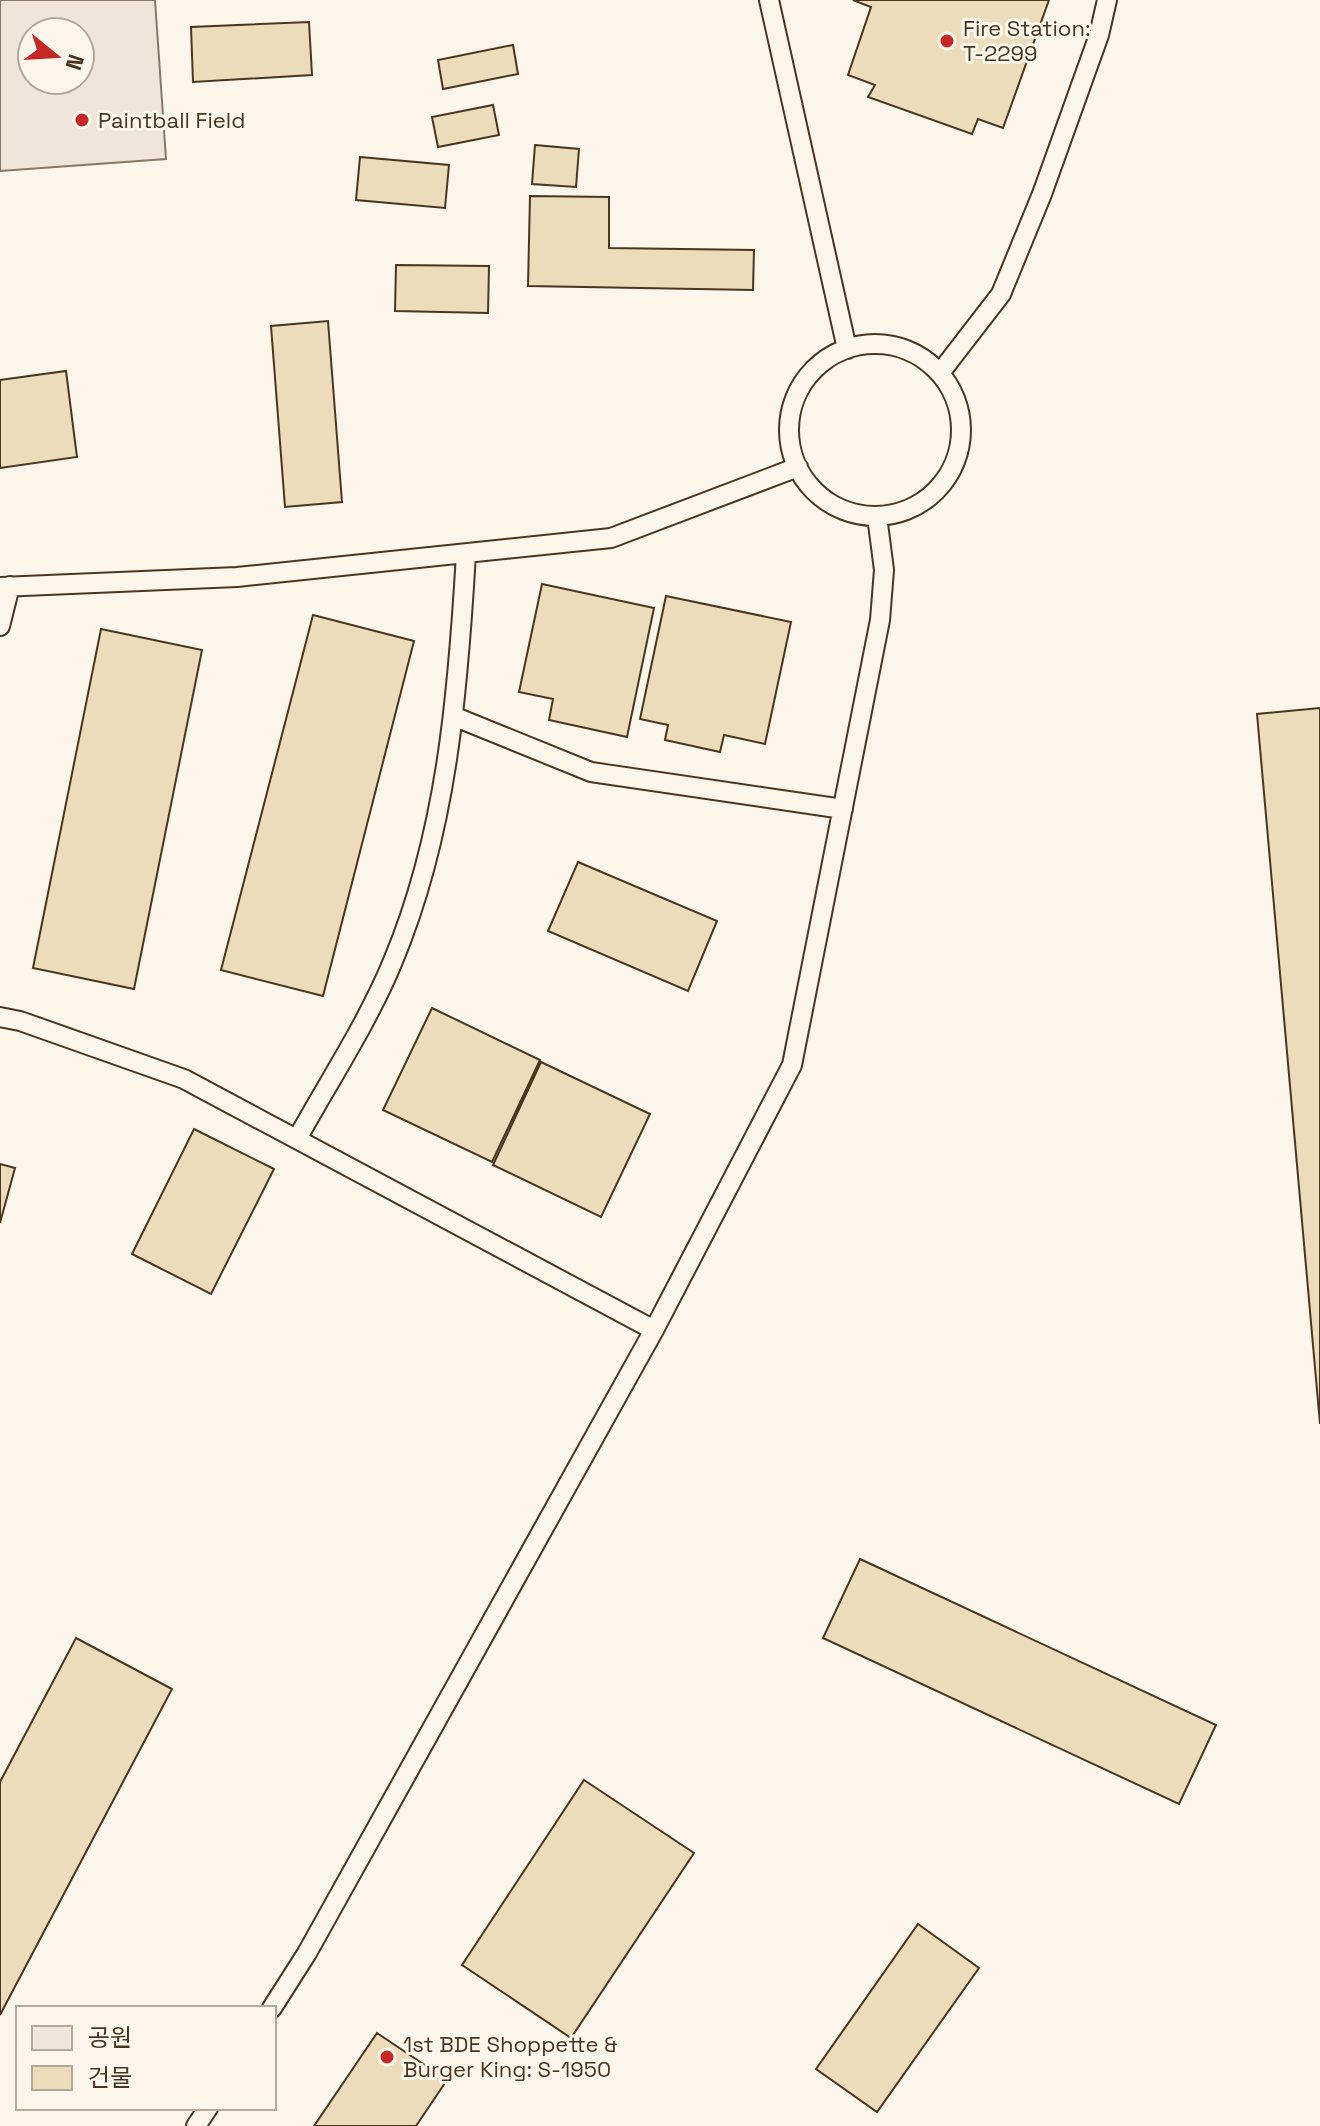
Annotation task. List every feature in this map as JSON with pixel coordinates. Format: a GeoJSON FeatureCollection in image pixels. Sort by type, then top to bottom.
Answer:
{"type":"FeatureCollection","features":[{"type":"Feature","properties":{"kind":"lane"},"geometry":{"type":"LineString","coordinates":[[769,0],[847,349]]}},
{"type":"Feature","properties":{"kind":"lane"},"geometry":{"type":"LineString","coordinates":[[940,373],[1001,294],[1042,194],[1099,35],[1107,0]]}},
{"type":"Feature","properties":{"kind":"lane"},"geometry":{"type":"LineString","coordinates":[[883,343],[911,351],[940,373],[951,389],[961,416],[960,445],[951,472],[934,495],[909,510],[877,516],[853,514],[827,503],[806,483],[798,467],[788,429],[793,401],[807,376],[828,357],[847,349],[883,343]]}},
{"type":"Feature","properties":{"kind":"lane"},"geometry":{"type":"LineString","coordinates":[[0,626],[5,587],[237,577],[611,538],[798,467]]}},
{"type":"Feature","properties":{"kind":"lane"},"geometry":{"type":"LineString","coordinates":[[273,2006],[307,1953],[654,1330],[792,1065],[880,620],[884,570],[877,516]]}},
{"type":"Feature","properties":{"kind":"lane"},"geometry":{"type":"LineString","coordinates":[[297,1139],[393,962],[432,848],[459,676],[466,554]]}},
{"type":"Feature","properties":{"kind":"lane"},"geometry":{"type":"LineString","coordinates":[[453,716],[591,772],[843,809]]}},
{"type":"Feature","properties":{"kind":"lane"},"geometry":{"type":"LineString","coordinates":[[0,1017],[20,1021],[184,1079],[654,1330]]}},
{"type":"Feature","properties":{"kind":"green space","name":"Paintball Field"},"geometry":{"type":"Polygon","coordinates":[[[0,0],[155,0],[166,159],[0,171],[0,0]]]}},
{"type":"Feature","properties":{"kind":"building","name":"Fire Station: T-2299"},"geometry":{"type":"Polygon","coordinates":[[[853,0],[1049,0],[1003,128],[978,119],[972,134],[868,97],[875,85],[848,75],[871,7],[853,0]]]}},
{"type":"Feature","properties":{"kind":"building"},"geometry":{"type":"Polygon","coordinates":[[[309,22],[312,75],[193,82],[191,27],[309,22]]]}},
{"type":"Feature","properties":{"kind":"building"},"geometry":{"type":"Polygon","coordinates":[[[513,45],[518,74],[443,89],[438,60],[513,45]]]}},
{"type":"Feature","properties":{"kind":"building"},"geometry":{"type":"Polygon","coordinates":[[[493,105],[499,135],[438,147],[432,117],[493,105]]]}},
{"type":"Feature","properties":{"kind":"building"},"geometry":{"type":"Polygon","coordinates":[[[535,145],[579,149],[576,187],[532,184],[535,145]]]}},
{"type":"Feature","properties":{"kind":"building"},"geometry":{"type":"Polygon","coordinates":[[[360,157],[449,165],[445,208],[356,200],[360,157]]]}},
{"type":"Feature","properties":{"kind":"building"},"geometry":{"type":"Polygon","coordinates":[[[530,196],[609,197],[609,248],[754,250],[753,290],[528,286],[530,196]]]}},
{"type":"Feature","properties":{"kind":"building"},"geometry":{"type":"Polygon","coordinates":[[[396,265],[489,266],[488,313],[395,311],[396,265]]]}},
{"type":"Feature","properties":{"kind":"building"},"geometry":{"type":"Polygon","coordinates":[[[328,321],[342,502],[285,507],[271,326],[328,321]]]}},
{"type":"Feature","properties":{"kind":"building"},"geometry":{"type":"Polygon","coordinates":[[[66,371],[77,457],[0,468],[0,380],[66,371]]]}},
{"type":"Feature","properties":{"kind":"building"},"geometry":{"type":"Polygon","coordinates":[[[542,584],[654,608],[627,737],[549,720],[553,699],[519,692],[542,584]]]}},
{"type":"Feature","properties":{"kind":"building"},"geometry":{"type":"Polygon","coordinates":[[[666,596],[791,622],[765,744],[724,735],[720,752],[665,740],[668,725],[640,719],[666,596]]]}},
{"type":"Feature","properties":{"kind":"building"},"geometry":{"type":"Polygon","coordinates":[[[313,615],[414,641],[323,996],[221,970],[313,615]]]}},
{"type":"Feature","properties":{"kind":"building"},"geometry":{"type":"Polygon","coordinates":[[[101,629],[202,650],[134,989],[33,968],[101,629]]]}},
{"type":"Feature","properties":{"kind":"building"},"geometry":{"type":"Polygon","coordinates":[[[1320,708],[1320,1424],[1257,714],[1320,708]]]}},
{"type":"Feature","properties":{"kind":"building"},"geometry":{"type":"Polygon","coordinates":[[[578,862],[717,921],[688,991],[548,931],[578,862]]]}},
{"type":"Feature","properties":{"kind":"building"},"geometry":{"type":"Polygon","coordinates":[[[432,1008],[540,1060],[492,1162],[383,1110],[432,1008]]]}},
{"type":"Feature","properties":{"kind":"building"},"geometry":{"type":"Polygon","coordinates":[[[541,1062],[650,1114],[601,1217],[493,1165],[541,1062]]]}},
{"type":"Feature","properties":{"kind":"building"},"geometry":{"type":"Polygon","coordinates":[[[194,1129],[274,1169],[211,1294],[132,1254],[194,1129]]]}},
{"type":"Feature","properties":{"kind":"building"},"geometry":{"type":"Polygon","coordinates":[[[0,1164],[15,1168],[0,1223],[0,1164]]]}},
{"type":"Feature","properties":{"kind":"building"},"geometry":{"type":"Polygon","coordinates":[[[860,1559],[1216,1725],[1179,1804],[823,1638],[860,1559]]]}},
{"type":"Feature","properties":{"kind":"building"},"geometry":{"type":"Polygon","coordinates":[[[76,1638],[172,1689],[0,2015],[0,1782],[76,1638]]]}},
{"type":"Feature","properties":{"kind":"building"},"geometry":{"type":"Polygon","coordinates":[[[584,1780],[694,1853],[571,2038],[462,1965],[584,1780]]]}},
{"type":"Feature","properties":{"kind":"building"},"geometry":{"type":"Polygon","coordinates":[[[918,1924],[979,1968],[877,2112],[816,2069],[918,1924]]]}},
{"type":"Feature","properties":{"kind":"building","name":"1st BDE Shoppette & Burger King: S-1950"},"geometry":{"type":"Polygon","coordinates":[[[377,2033],[447,2080],[416,2126],[314,2126],[377,2033]]]}},
{"type":"Feature","properties":{"kind":"place","name":"Fire Station: T-2299"},"geometry":{"type":"Point","coordinates":[947,41]}},
{"type":"Feature","properties":{"kind":"place","name":"Paintball Field"},"geometry":{"type":"Point","coordinates":[82,120]}},
{"type":"Feature","properties":{"kind":"place","name":"1st BDE Shoppette & Burger King: S-1950"},"geometry":{"type":"Point","coordinates":[387,2057]}}]}
